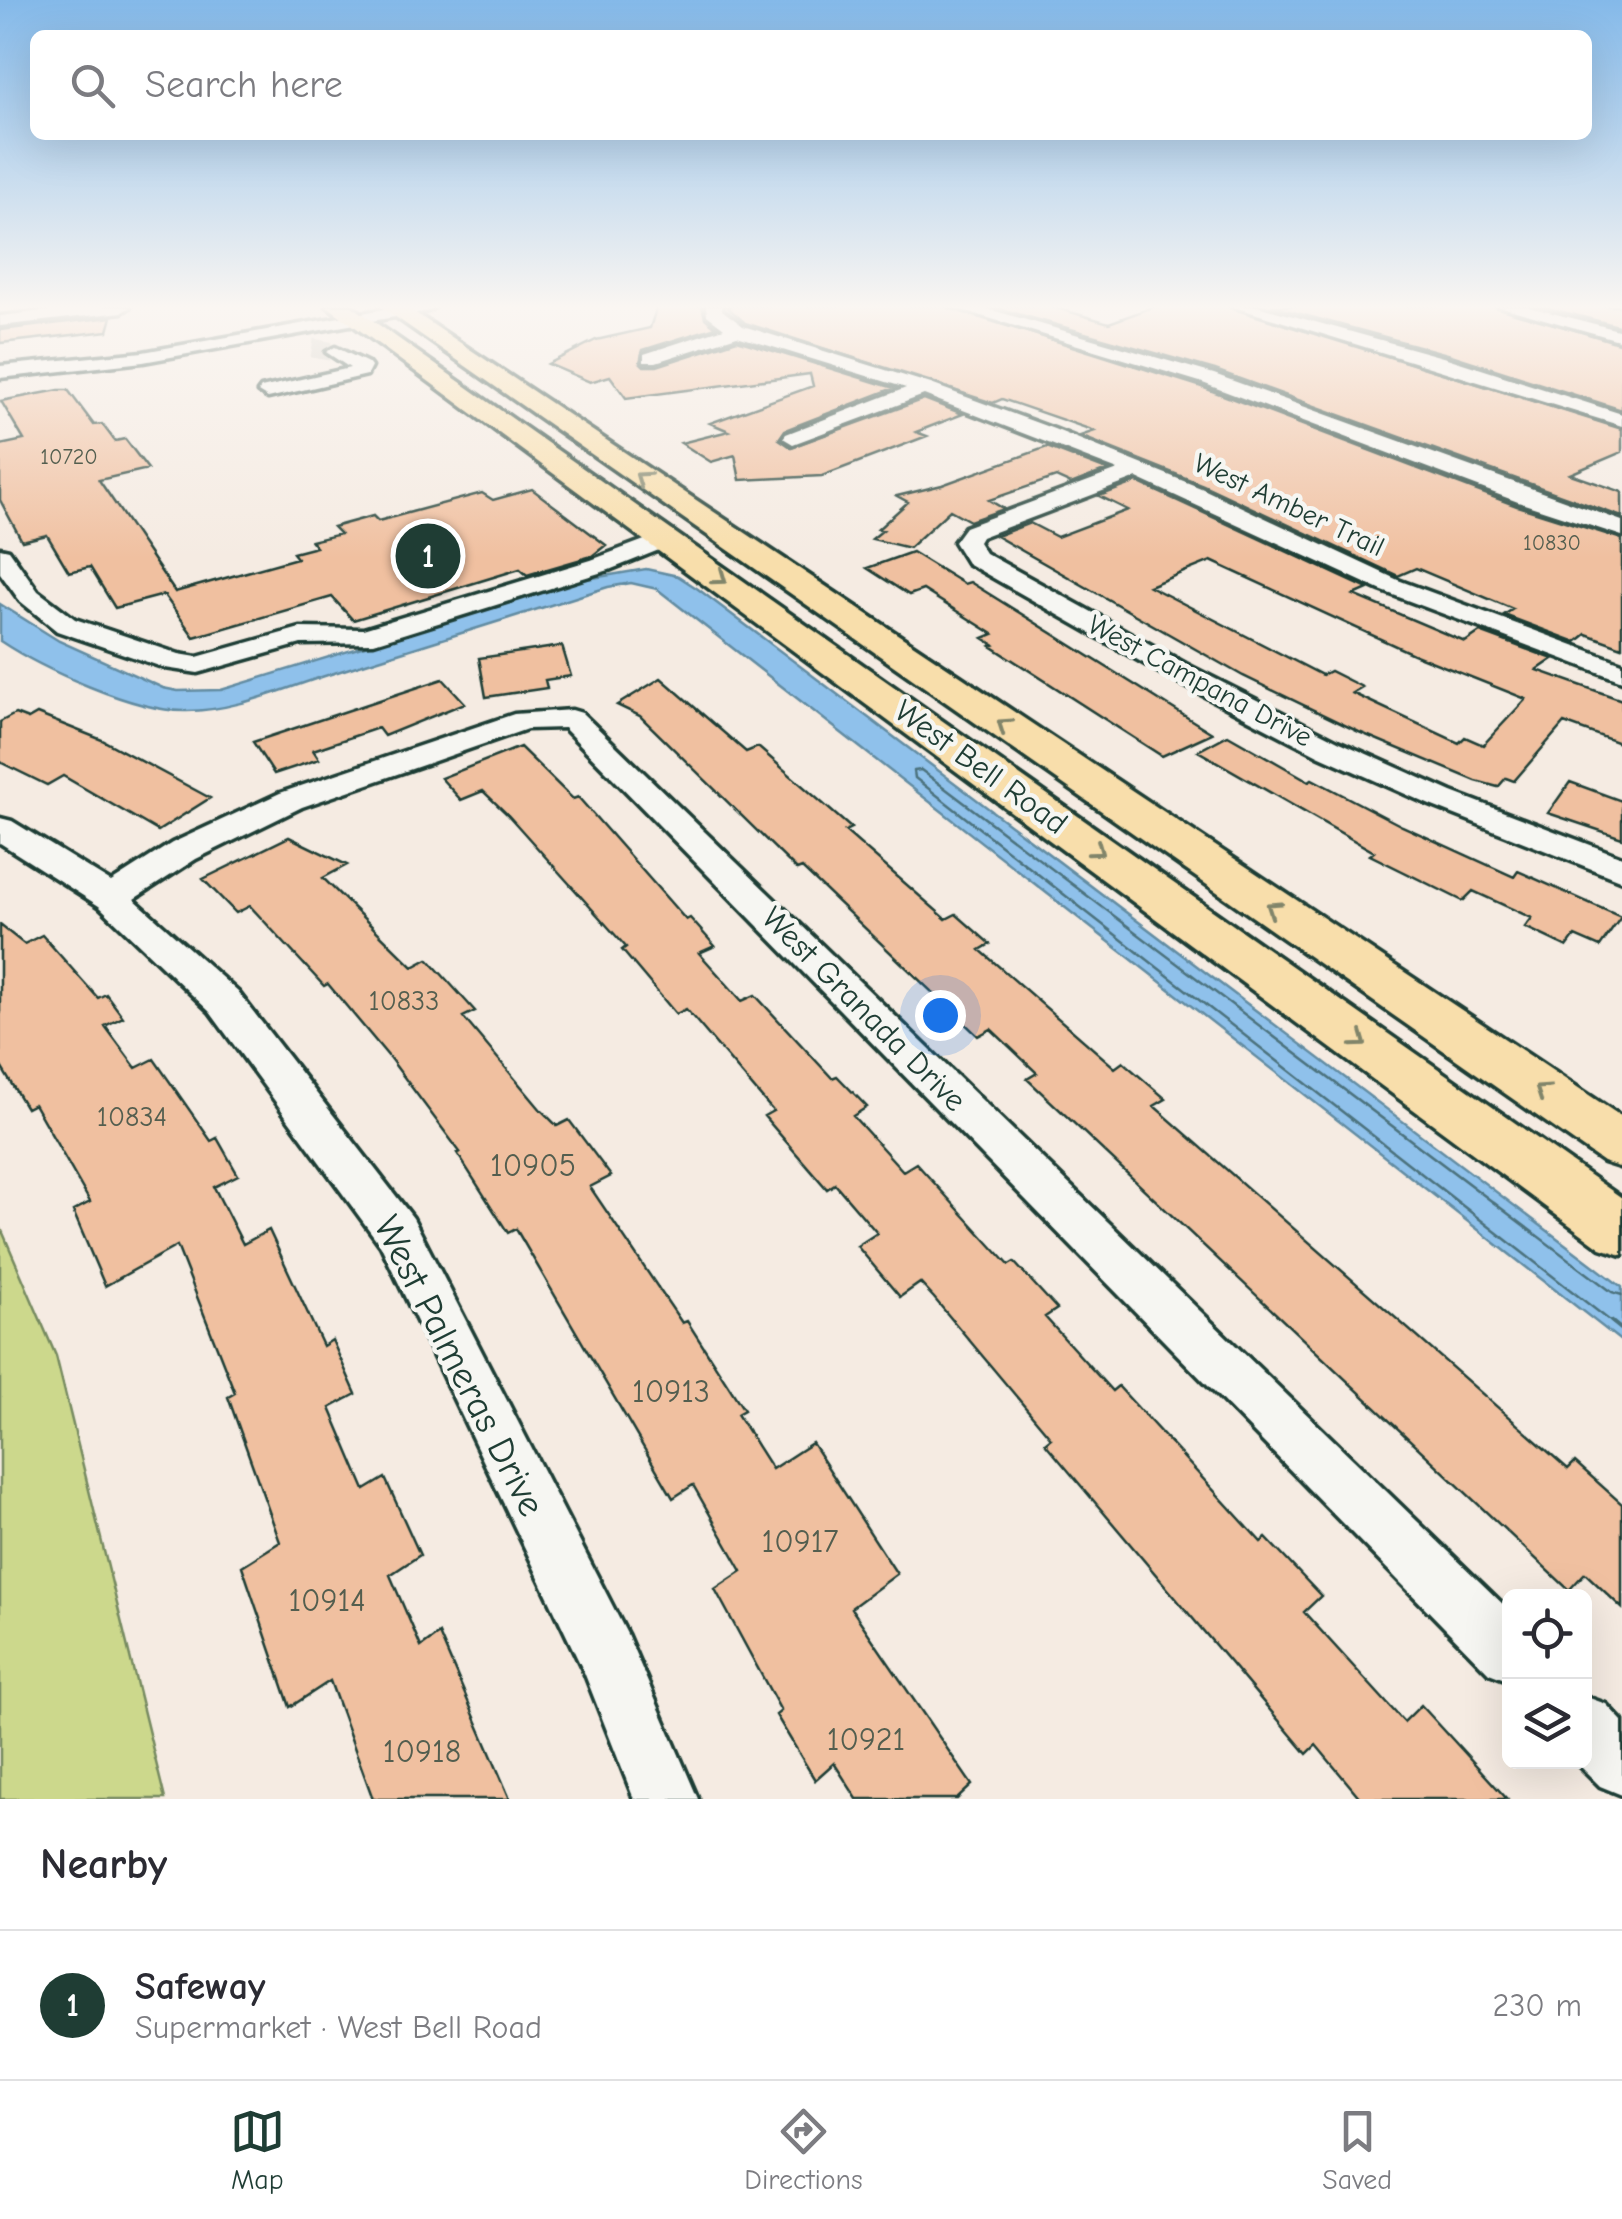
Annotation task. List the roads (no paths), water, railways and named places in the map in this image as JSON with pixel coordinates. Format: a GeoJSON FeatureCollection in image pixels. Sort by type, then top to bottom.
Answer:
{"type":"FeatureCollection","features":[{"type":"Feature","properties":{"kind":"main road","name":"West Bell Road"},"geometry":{"type":"LineString","coordinates":[[457,390],[1622,1230]]}},
{"type":"Feature","properties":{"kind":"main road","name":"West Bell Road"},"geometry":{"type":"LineString","coordinates":[[515,390],[1622,1146]]}},
{"type":"Feature","properties":{"kind":"main road"},"geometry":{"type":"LineString","coordinates":[[554,461],[599,448]]}},
{"type":"Feature","properties":{"kind":"street"},"geometry":{"type":"LineString","coordinates":[[268,392],[277,390]]}},
{"type":"Feature","properties":{"kind":"street"},"geometry":{"type":"LineString","coordinates":[[793,438],[919,390]]}},
{"type":"Feature","properties":{"kind":"street","name":"West Amber Trail"},"geometry":{"type":"LineString","coordinates":[[929,390],[1138,470],[1389,585],[1622,673]]}},
{"type":"Feature","properties":{"kind":"street"},"geometry":{"type":"LineString","coordinates":[[1241,390],[1561,510],[1622,529]]}},
{"type":"Feature","properties":{"kind":"street"},"geometry":{"type":"LineString","coordinates":[[1528,390],[1622,420]]}},
{"type":"Feature","properties":{"kind":"street","name":"West Campana Drive"},"geometry":{"type":"LineString","coordinates":[[1138,470],[972,532],[966,542],[976,558],[1185,677],[1274,722],[1384,774],[1622,870]]}},
{"type":"Feature","properties":{"kind":"street"},"geometry":{"type":"LineString","coordinates":[[0,556],[29,596],[66,625],[184,664],[198,665],[300,636],[366,636],[666,540]]}},
{"type":"Feature","properties":{"kind":"street","name":"West Granada Drive"},"geometry":{"type":"LineString","coordinates":[[111,898],[184,852],[291,800],[524,720],[572,719],[1502,1644]]}},
{"type":"Feature","properties":{"kind":"street","name":"West Palmeras Drive"},"geometry":{"type":"LineString","coordinates":[[0,828],[111,898],[224,1002],[396,1232],[606,1655],[666,1799]]}},
{"type":"Feature","properties":{"kind":"street"},"geometry":{"type":"LineString","coordinates":[[1592,1734],[1622,1764]]}},
{"type":"Feature","properties":{"kind":"water"},"geometry":{"type":"Polygon","coordinates":[[[646,569],[678,576],[698,589],[1622,1287],[1622,1342],[657,589],[631,583],[608,587],[259,698],[202,710],[163,709],[115,696],[39,664],[0,641],[0,604],[59,641],[163,688],[221,690],[581,580],[646,569]]]}},
{"type":"Feature","properties":{"kind":"place","name":"Safeway"},"geometry":{"type":"Point","coordinates":[428,556]}}]}
